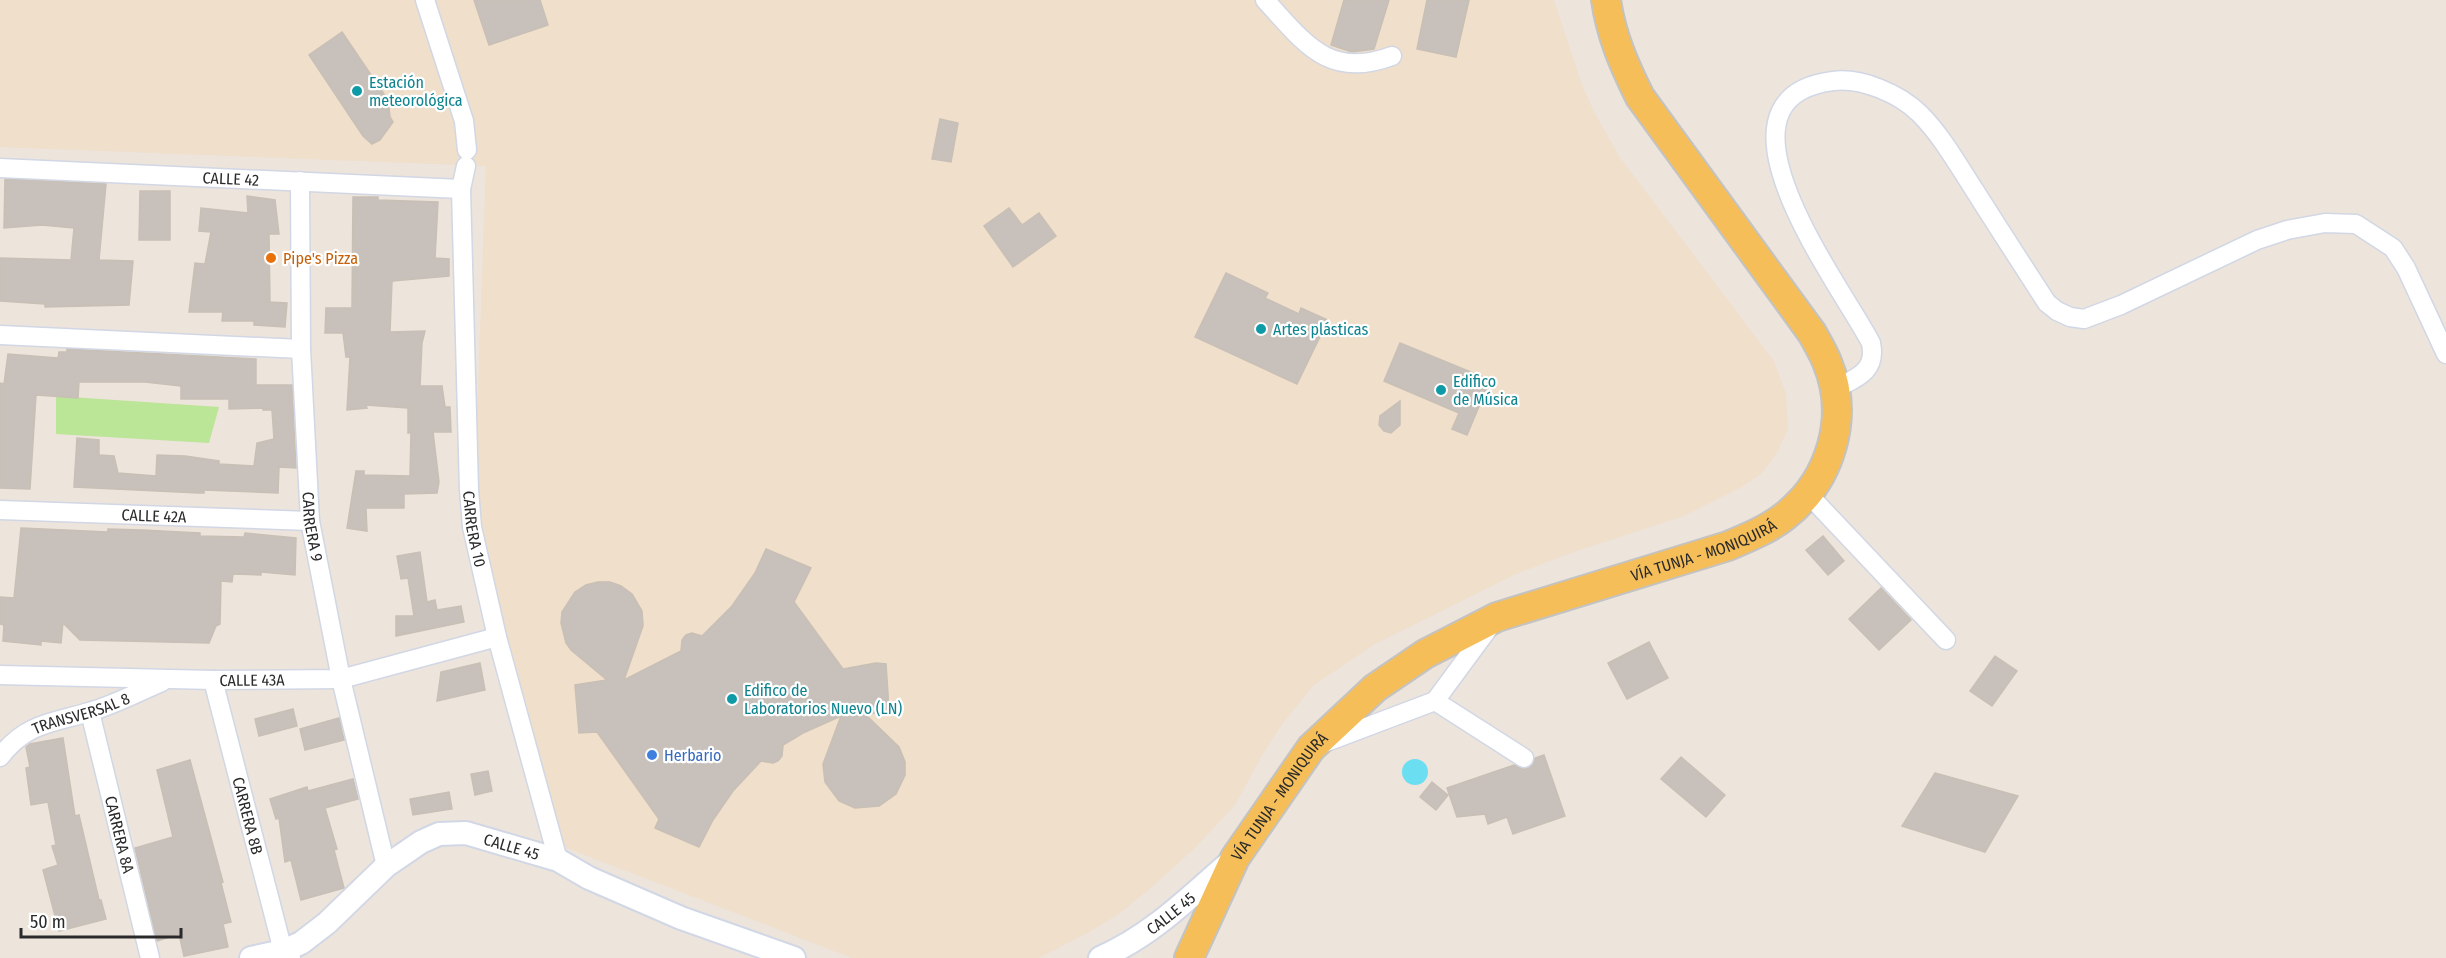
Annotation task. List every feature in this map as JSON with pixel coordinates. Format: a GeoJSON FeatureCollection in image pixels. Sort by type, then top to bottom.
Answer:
{"type":"FeatureCollection","features":[{"type":"Feature","properties":{"kind":"main road","name":"VÍA TUNJA - MONIQUIRÁ"},"geometry":{"type":"LineString","coordinates":[[1189,958],[1235,858],[1311,747],[1375,688],[1425,654],[1497,616],[1728,546],[1784,517],[1808,494],[1824,470],[1834,441],[1837,418],[1835,390],[1827,363],[1812,333],[1640,97],[1620,57],[1606,0]]}},
{"type":"Feature","properties":{"kind":"street","name":"CARRERA 10"},"geometry":{"type":"LineString","coordinates":[[425,0],[464,121],[466,158],[461,189],[471,517],[497,637],[558,860]]}},
{"type":"Feature","properties":{"kind":"street"},"geometry":{"type":"LineString","coordinates":[[1264,0],[1315,52],[1332,60],[1360,64],[1376,62],[1392,56]]}},
{"type":"Feature","properties":{"kind":"street"},"geometry":{"type":"LineString","coordinates":[[1835,390],[1860,376],[1868,368],[1873,356],[1871,343],[1816,252],[1797,215],[1783,181],[1775,135],[1780,113],[1789,100],[1803,88],[1819,83],[1844,80],[1865,84],[1901,99],[1920,113],[1946,145],[2047,303],[2063,314],[2084,319],[2096,315],[2257,240],[2287,230],[2325,224],[2356,224],[2393,248],[2406,268],[2446,354]]}},
{"type":"Feature","properties":{"kind":"street","name":"CALLE 42"},"geometry":{"type":"LineString","coordinates":[[0,168],[461,189]]}},
{"type":"Feature","properties":{"kind":"street","name":"CARRERA 9"},"geometry":{"type":"LineString","coordinates":[[300,181],[301,349],[310,521],[341,679],[386,866]]}},
{"type":"Feature","properties":{"kind":"street"},"geometry":{"type":"LineString","coordinates":[[0,335],[301,349]]}},
{"type":"Feature","properties":{"kind":"street"},"geometry":{"type":"LineString","coordinates":[[1808,494],[1946,640]]}},
{"type":"Feature","properties":{"kind":"street","name":"CALLE 42A"},"geometry":{"type":"LineString","coordinates":[[0,510],[310,521]]}},
{"type":"Feature","properties":{"kind":"street"},"geometry":{"type":"LineString","coordinates":[[1311,747],[1436,701],[1497,616]]}},
{"type":"Feature","properties":{"kind":"street","name":"CALLE 43A"},"geometry":{"type":"LineString","coordinates":[[0,675],[213,680],[341,679],[497,637]]}},
{"type":"Feature","properties":{"kind":"street","name":"TRANSVERSAL 8"},"geometry":{"type":"LineString","coordinates":[[0,757],[26,732],[50,721],[90,712],[169,679]]}},
{"type":"Feature","properties":{"kind":"street","name":"CARRERA 8B"},"geometry":{"type":"LineString","coordinates":[[213,680],[287,955]]}},
{"type":"Feature","properties":{"kind":"street"},"geometry":{"type":"LineString","coordinates":[[1436,701],[1524,758]]}},
{"type":"Feature","properties":{"kind":"street","name":"CARRERA 8A"},"geometry":{"type":"LineString","coordinates":[[90,712],[150,958]]}},
{"type":"Feature","properties":{"kind":"street","name":"CALLE 45"},"geometry":{"type":"LineString","coordinates":[[251,958],[287,955],[327,923],[386,866],[439,834],[466,833],[558,860],[589,878],[681,918],[794,958]]}},
{"type":"Feature","properties":{"kind":"street","name":"CALLE 45"},"geometry":{"type":"LineString","coordinates":[[1100,958],[1123,952],[1169,916],[1235,858]]}},
{"type":"Feature","properties":{"kind":"shaded area"},"geometry":{"type":"Polygon","coordinates":[[[0,0],[1554,0],[1581,82],[1593,110],[1619,156],[1774,361],[1786,394],[1788,429],[1777,453],[1761,474],[1740,488],[1684,516],[1568,554],[1514,575],[1375,644],[1314,685],[1283,723],[1235,805],[1196,847],[1151,888],[1120,913],[1086,934],[1039,958],[852,958],[564,847],[558,837],[489,580],[474,496],[486,166],[0,147],[0,0]]]}},
{"type":"Feature","properties":{"kind":"green space"},"geometry":{"type":"Polygon","coordinates":[[[56,396],[219,407],[209,443],[56,434],[56,396]]]}},
{"type":"Feature","properties":{"kind":"water"},"geometry":{"type":"Polygon","coordinates":[[[1415,759],[1424,763],[1428,772],[1424,781],[1415,785],[1406,781],[1402,772],[1406,763],[1415,759]]]}},
{"type":"Feature","properties":{"kind":"building"},"geometry":{"type":"Polygon","coordinates":[[[474,0],[540,0],[548,25],[489,45],[474,0]]]}},
{"type":"Feature","properties":{"kind":"building"},"geometry":{"type":"Polygon","coordinates":[[[1344,0],[1389,0],[1374,49],[1352,52],[1331,45],[1344,0]]]}},
{"type":"Feature","properties":{"kind":"building"},"geometry":{"type":"Polygon","coordinates":[[[1427,0],[1469,0],[1456,57],[1417,49],[1427,0]]]}},
{"type":"Feature","properties":{"kind":"building","name":"Estación meteorológica"},"geometry":{"type":"Polygon","coordinates":[[[342,32],[388,100],[390,117],[393,122],[380,140],[372,144],[363,136],[309,55],[342,32]]]}},
{"type":"Feature","properties":{"kind":"building"},"geometry":{"type":"Polygon","coordinates":[[[940,119],[958,123],[951,162],[932,159],[940,119]]]}},
{"type":"Feature","properties":{"kind":"building"},"geometry":{"type":"Polygon","coordinates":[[[5,179],[106,184],[99,260],[133,261],[129,305],[45,307],[45,304],[0,301],[0,258],[71,260],[74,228],[42,225],[4,228],[5,179]]]}},
{"type":"Feature","properties":{"kind":"building"},"geometry":{"type":"Polygon","coordinates":[[[140,191],[170,191],[170,240],[139,240],[140,191]]]}},
{"type":"Feature","properties":{"kind":"building"},"geometry":{"type":"Polygon","coordinates":[[[247,196],[275,200],[279,234],[269,234],[270,302],[287,303],[285,327],[254,325],[254,321],[222,321],[223,312],[189,312],[195,263],[205,264],[211,232],[199,231],[201,208],[248,213],[247,196]]]}},
{"type":"Feature","properties":{"kind":"building"},"geometry":{"type":"Polygon","coordinates":[[[353,197],[438,202],[435,258],[449,259],[449,276],[392,281],[390,332],[425,331],[422,343],[420,386],[442,386],[445,407],[450,407],[451,432],[433,432],[439,482],[437,493],[404,494],[404,508],[366,508],[367,531],[347,528],[356,471],[364,471],[364,475],[410,476],[411,433],[408,433],[408,408],[366,405],[367,408],[347,410],[350,357],[346,357],[343,333],[325,333],[326,308],[352,308],[353,197]]]}},
{"type":"Feature","properties":{"kind":"building"},"geometry":{"type":"Polygon","coordinates":[[[1009,208],[1022,225],[1039,213],[1056,236],[1013,267],[984,226],[1009,208]]]}},
{"type":"Feature","properties":{"kind":"building","name":"Artes plásticas"},"geometry":{"type":"Polygon","coordinates":[[[1226,273],[1268,293],[1265,298],[1299,314],[1301,308],[1328,320],[1297,384],[1195,337],[1226,273]]]}},
{"type":"Feature","properties":{"kind":"building","name":"Edifico de Música"},"geometry":{"type":"Polygon","coordinates":[[[1400,343],[1490,380],[1467,435],[1452,429],[1459,413],[1384,381],[1400,343]]]}},
{"type":"Feature","properties":{"kind":"building"},"geometry":{"type":"Polygon","coordinates":[[[67,349],[256,359],[256,385],[292,385],[296,468],[279,467],[278,493],[204,490],[204,493],[199,493],[74,487],[77,438],[99,440],[99,455],[114,456],[118,473],[156,476],[157,455],[185,456],[219,461],[219,464],[254,466],[257,443],[274,439],[272,410],[229,409],[229,399],[181,399],[181,386],[145,382],[79,382],[78,398],[36,395],[30,489],[0,488],[0,383],[4,384],[8,354],[58,358],[59,352],[67,352],[67,349]]]}},
{"type":"Feature","properties":{"kind":"building"},"geometry":{"type":"Polygon","coordinates":[[[1400,401],[1400,425],[1391,433],[1384,431],[1379,425],[1380,416],[1400,401]]]}},
{"type":"Feature","properties":{"kind":"building"},"geometry":{"type":"Polygon","coordinates":[[[21,528],[108,532],[108,529],[142,530],[200,533],[200,536],[244,537],[245,533],[296,538],[295,575],[261,572],[261,575],[233,574],[232,582],[221,581],[220,624],[216,626],[209,643],[80,640],[63,623],[61,643],[41,641],[41,645],[3,641],[4,625],[0,624],[0,597],[14,598],[21,528]]]}},
{"type":"Feature","properties":{"kind":"building"},"geometry":{"type":"Polygon","coordinates":[[[1823,536],[1844,561],[1828,575],[1806,550],[1823,536]]]}},
{"type":"Feature","properties":{"kind":"building","name":"Edifico de Laboratorios Nuevo (LN)"},"geometry":{"type":"Polygon","coordinates":[[[766,549],[811,568],[794,602],[843,669],[876,663],[886,664],[889,710],[866,715],[899,747],[905,762],[905,775],[896,794],[879,806],[855,808],[839,801],[825,782],[823,764],[841,716],[783,745],[782,756],[778,761],[773,763],[761,761],[733,791],[713,820],[699,847],[655,828],[659,819],[597,732],[579,733],[575,685],[607,680],[571,650],[566,643],[561,623],[562,612],[575,592],[586,585],[610,582],[632,594],[642,611],[643,626],[624,680],[681,651],[682,640],[686,635],[692,633],[702,636],[732,606],[755,573],[766,549]]]}},
{"type":"Feature","properties":{"kind":"building"},"geometry":{"type":"Polygon","coordinates":[[[420,552],[427,602],[435,600],[437,610],[461,606],[464,622],[396,636],[396,616],[414,616],[408,578],[401,579],[397,556],[420,552]]]}},
{"type":"Feature","properties":{"kind":"building"},"geometry":{"type":"Polygon","coordinates":[[[1881,588],[1911,620],[1879,650],[1849,619],[1881,588]]]}},
{"type":"Feature","properties":{"kind":"building"},"geometry":{"type":"Polygon","coordinates":[[[1649,642],[1668,678],[1627,699],[1608,663],[1649,642]]]}},
{"type":"Feature","properties":{"kind":"building"},"geometry":{"type":"Polygon","coordinates":[[[1995,656],[2017,671],[1992,706],[1970,691],[1995,656]]]}},
{"type":"Feature","properties":{"kind":"building"},"geometry":{"type":"Polygon","coordinates":[[[480,663],[485,690],[437,701],[441,672],[480,663]]]}},
{"type":"Feature","properties":{"kind":"building"},"geometry":{"type":"Polygon","coordinates":[[[293,709],[297,726],[259,736],[255,719],[293,709]]]}},
{"type":"Feature","properties":{"kind":"building"},"geometry":{"type":"Polygon","coordinates":[[[339,718],[344,740],[305,750],[300,729],[339,718]]]}},
{"type":"Feature","properties":{"kind":"building"},"geometry":{"type":"Polygon","coordinates":[[[63,738],[75,816],[79,815],[99,900],[101,900],[106,919],[59,931],[43,870],[58,865],[52,846],[56,845],[48,802],[31,805],[26,768],[30,767],[26,747],[30,744],[63,738]]]}},
{"type":"Feature","properties":{"kind":"building"},"geometry":{"type":"Polygon","coordinates":[[[1544,755],[1565,816],[1513,834],[1507,817],[1488,824],[1485,814],[1457,817],[1447,788],[1514,765],[1523,769],[1529,768],[1533,765],[1535,758],[1544,755]]]}},
{"type":"Feature","properties":{"kind":"building"},"geometry":{"type":"Polygon","coordinates":[[[1681,757],[1725,795],[1706,817],[1661,779],[1681,757]]]}},
{"type":"Feature","properties":{"kind":"building"},"geometry":{"type":"Polygon","coordinates":[[[190,760],[223,882],[221,883],[231,922],[223,924],[228,947],[184,956],[179,934],[157,941],[135,848],[173,837],[157,770],[190,760]]]}},
{"type":"Feature","properties":{"kind":"building"},"geometry":{"type":"Polygon","coordinates":[[[488,771],[492,791],[475,795],[471,774],[488,771]]]}},
{"type":"Feature","properties":{"kind":"building"},"geometry":{"type":"Polygon","coordinates":[[[1935,773],[2018,796],[1985,852],[1902,826],[1935,773]]]}},
{"type":"Feature","properties":{"kind":"building"},"geometry":{"type":"Polygon","coordinates":[[[353,779],[358,799],[325,808],[337,849],[334,850],[344,888],[301,900],[291,860],[285,862],[279,818],[276,819],[270,799],[307,787],[308,791],[353,779]]]}},
{"type":"Feature","properties":{"kind":"building"},"geometry":{"type":"Polygon","coordinates":[[[1432,782],[1448,795],[1436,810],[1420,797],[1432,782]]]}},
{"type":"Feature","properties":{"kind":"building"},"geometry":{"type":"Polygon","coordinates":[[[449,792],[452,809],[413,815],[410,799],[449,792]]]}},
{"type":"Feature","properties":{"kind":"place","name":"Estación meteorológica"},"geometry":{"type":"Point","coordinates":[357,91]}},
{"type":"Feature","properties":{"kind":"place","name":"Pipe's Pizza"},"geometry":{"type":"Point","coordinates":[271,258]}},
{"type":"Feature","properties":{"kind":"place","name":"Artes plásticas"},"geometry":{"type":"Point","coordinates":[1261,329]}},
{"type":"Feature","properties":{"kind":"place","name":"Edifico de Música"},"geometry":{"type":"Point","coordinates":[1441,390]}},
{"type":"Feature","properties":{"kind":"place","name":"Edifico de Laboratorios Nuevo (LN)"},"geometry":{"type":"Point","coordinates":[732,699]}},
{"type":"Feature","properties":{"kind":"place","name":"Herbario"},"geometry":{"type":"Point","coordinates":[652,755]}}]}
